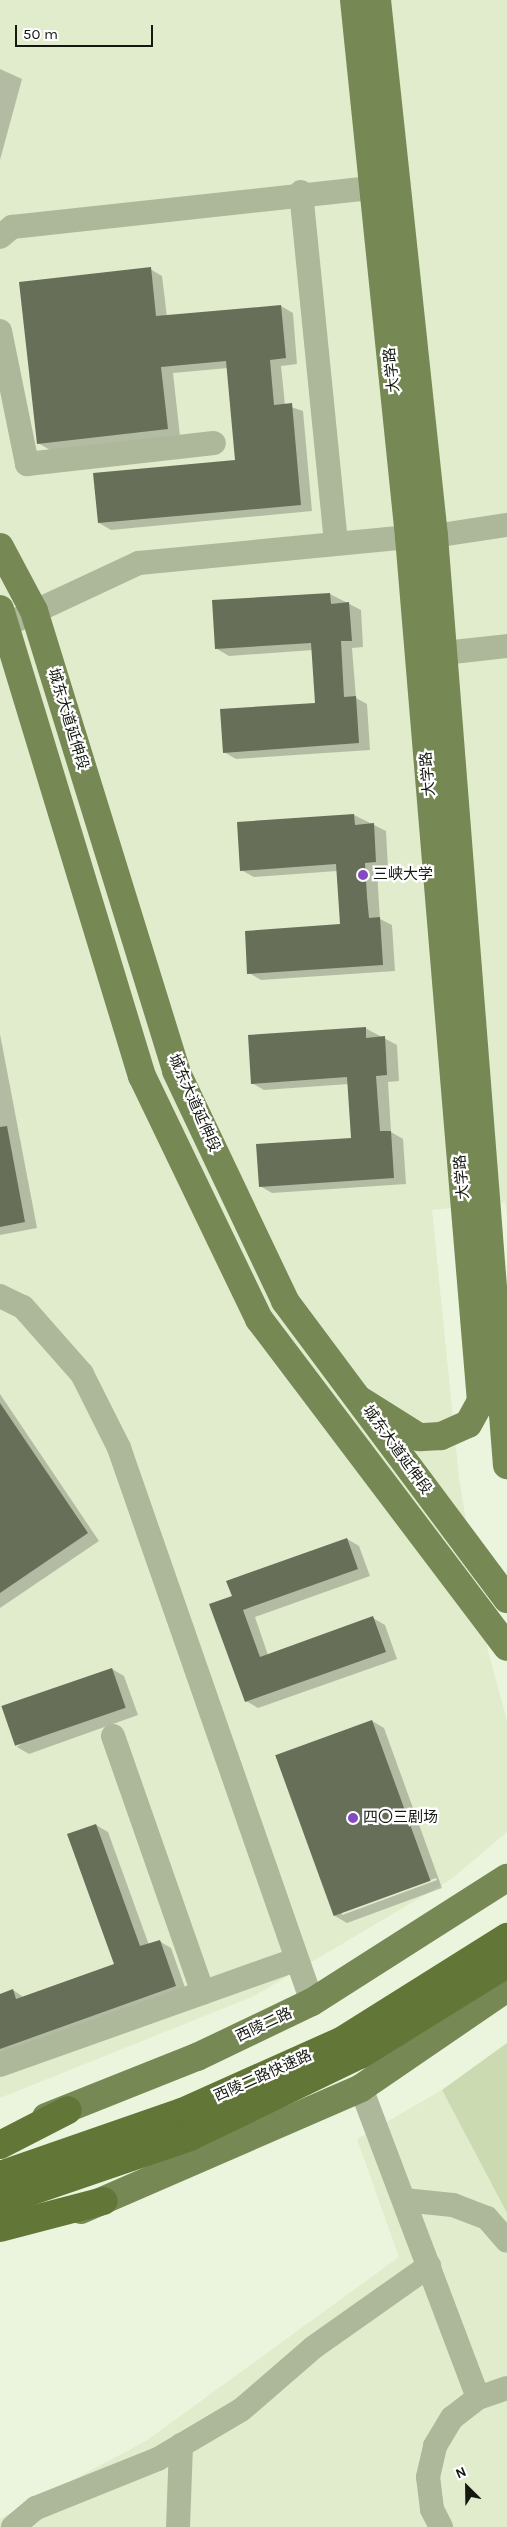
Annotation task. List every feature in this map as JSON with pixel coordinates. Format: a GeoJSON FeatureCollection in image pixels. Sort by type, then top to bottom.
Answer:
{"type":"FeatureCollection","features":[{"type":"Feature","properties":{"kind":"highway","name":"西陵二路快速路"},"geometry":{"type":"LineString","coordinates":[[4,2188],[182,2112],[342,2040],[507,1937]]}},
{"type":"Feature","properties":{"kind":"highway","name":"西陵二路快速路"},"geometry":{"type":"LineString","coordinates":[[4,2188],[190,2137],[360,2055],[507,1964]]}},
{"type":"Feature","properties":{"kind":"highway"},"geometry":{"type":"LineString","coordinates":[[0,2145],[68,2110]]}},
{"type":"Feature","properties":{"kind":"highway"},"geometry":{"type":"LineString","coordinates":[[0,2228],[104,2201]]}},
{"type":"Feature","properties":{"kind":"main road","name":"大学路"},"geometry":{"type":"LineString","coordinates":[[354,0],[373,188],[421,536],[444,654],[500,1252],[507,1465]]}},
{"type":"Feature","properties":{"kind":"main road","name":"大学路"},"geometry":{"type":"LineString","coordinates":[[360,1400],[419,1437],[441,1436],[468,1424],[481,1401],[421,536],[377,0]]}},
{"type":"Feature","properties":{"kind":"main road","name":"城东大道延伸段"},"geometry":{"type":"LineString","coordinates":[[0,547],[34,611],[176,1071],[285,1301],[507,1599]]}},
{"type":"Feature","properties":{"kind":"main road","name":"城东大道延伸段"},"geometry":{"type":"LineString","coordinates":[[4,616],[142,1076],[259,1319],[507,1647]]}},
{"type":"Feature","properties":{"kind":"main road","name":"西陵二路"},"geometry":{"type":"LineString","coordinates":[[0,2133],[68,2110],[197,2057],[312,2002],[507,1878]]}},
{"type":"Feature","properties":{"kind":"main road"},"geometry":{"type":"LineString","coordinates":[[0,2240],[104,2201],[361,2088],[507,1988]]}},
{"type":"Feature","properties":{"kind":"street"},"geometry":{"type":"LineString","coordinates":[[0,237],[12,227],[301,192],[373,188]]}},
{"type":"Feature","properties":{"kind":"street"},"geometry":{"type":"LineString","coordinates":[[301,192],[336,542]]}},
{"type":"Feature","properties":{"kind":"street"},"geometry":{"type":"LineString","coordinates":[[0,331],[27,464],[214,442]]}},
{"type":"Feature","properties":{"kind":"street"},"geometry":{"type":"LineString","coordinates":[[4,616],[34,611],[139,563],[336,542],[421,536],[507,525]]}},
{"type":"Feature","properties":{"kind":"street"},"geometry":{"type":"LineString","coordinates":[[444,654],[507,646]]}},
{"type":"Feature","properties":{"kind":"street"},"geometry":{"type":"LineString","coordinates":[[0,1296],[23,1307],[82,1374],[119,1448],[312,2002]]}},
{"type":"Feature","properties":{"kind":"street"},"geometry":{"type":"LineString","coordinates":[[113,1736],[203,1993]]}},
{"type":"Feature","properties":{"kind":"street"},"geometry":{"type":"LineString","coordinates":[[0,2065],[298,1959]]}},
{"type":"Feature","properties":{"kind":"street"},"geometry":{"type":"LineString","coordinates":[[361,2088],[478,2398]]}},
{"type":"Feature","properties":{"kind":"street"},"geometry":{"type":"LineString","coordinates":[[404,2200],[453,2204],[487,2218],[507,2241]]}},
{"type":"Feature","properties":{"kind":"street"},"geometry":{"type":"LineString","coordinates":[[13,2527],[36,2508],[181,2445],[240,2410],[314,2347],[429,2266]]}},
{"type":"Feature","properties":{"kind":"street"},"geometry":{"type":"LineString","coordinates":[[441,2527],[432,2510],[428,2477],[435,2446],[452,2418],[478,2398],[507,2388]]}},
{"type":"Feature","properties":{"kind":"street"},"geometry":{"type":"LineString","coordinates":[[178,2527],[181,2445]]}},
{"type":"Feature","properties":{"kind":"shaded area"},"geometry":{"type":"Polygon","coordinates":[[[0,0],[507,0],[507,1217],[505,1202],[432,1210],[459,1479],[488,1651],[507,1721],[507,1832],[450,1880],[254,1996],[0,2098],[0,0]]]}},
{"type":"Feature","properties":{"kind":"shaded area"},"geometry":{"type":"Polygon","coordinates":[[[507,2043],[507,2213],[442,2090],[507,2043]]]}},
{"type":"Feature","properties":{"kind":"shaded area"},"geometry":{"type":"Polygon","coordinates":[[[442,2090],[507,2213],[507,2527],[0,2527],[0,2519],[146,2441],[399,2257],[357,2139],[442,2090]]]}},
{"type":"Feature","properties":{"kind":"building"},"geometry":{"type":"Polygon","coordinates":[[[151,267],[156,316],[281,305],[286,358],[270,360],[274,405],[292,403],[301,505],[98,523],[93,473],[235,460],[226,361],[161,367],[168,429],[37,444],[19,282],[151,267]]]}},
{"type":"Feature","properties":{"kind":"building"},"geometry":{"type":"Polygon","coordinates":[[[330,593],[331,604],[349,602],[352,641],[341,641],[344,697],[356,696],[359,743],[223,753],[220,709],[315,703],[311,643],[215,649],[212,600],[330,593]]]}},
{"type":"Feature","properties":{"kind":"building"},"geometry":{"type":"Polygon","coordinates":[[[354,814],[355,825],[374,823],[376,862],[365,863],[367,897],[369,918],[380,917],[383,965],[247,974],[245,931],[340,924],[336,864],[240,871],[237,822],[354,814]]]}},
{"type":"Feature","properties":{"kind":"building"},"geometry":{"type":"Polygon","coordinates":[[[366,1027],[366,1038],[385,1036],[387,1075],[376,1076],[380,1131],[391,1131],[394,1178],[259,1187],[256,1144],[351,1138],[347,1077],[251,1084],[248,1035],[366,1027]]]}},
{"type":"Feature","properties":{"kind":"building"},"geometry":{"type":"Polygon","coordinates":[[[7,1126],[25,1222],[0,1227],[0,1127],[7,1126]]]}},
{"type":"Feature","properties":{"kind":"building"},"geometry":{"type":"Polygon","coordinates":[[[0,1403],[88,1533],[0,1593],[0,1403]]]}},
{"type":"Feature","properties":{"kind":"building"},"geometry":{"type":"Polygon","coordinates":[[[347,1538],[358,1569],[243,1610],[260,1657],[373,1616],[386,1652],[245,1702],[209,1604],[232,1596],[226,1581],[347,1538]]]}},
{"type":"Feature","properties":{"kind":"building"},"geometry":{"type":"Polygon","coordinates":[[[112,1668],[126,1708],[15,1746],[1,1706],[112,1668]]]}},
{"type":"Feature","properties":{"kind":"building","name":"四〇三剧场"},"geometry":{"type":"Polygon","coordinates":[[[372,1720],[430,1881],[334,1916],[275,1755],[372,1720]]]}},
{"type":"Feature","properties":{"kind":"building"},"geometry":{"type":"Polygon","coordinates":[[[96,1824],[140,1946],[160,1940],[176,1986],[0,2049],[0,1994],[13,1989],[16,1999],[114,1964],[67,1834],[96,1824]]]}},
{"type":"Feature","properties":{"kind":"place","name":"三峡大学"},"geometry":{"type":"Point","coordinates":[363,875]}},
{"type":"Feature","properties":{"kind":"place","name":"四〇三剧场"},"geometry":{"type":"Point","coordinates":[353,1818]}}]}
